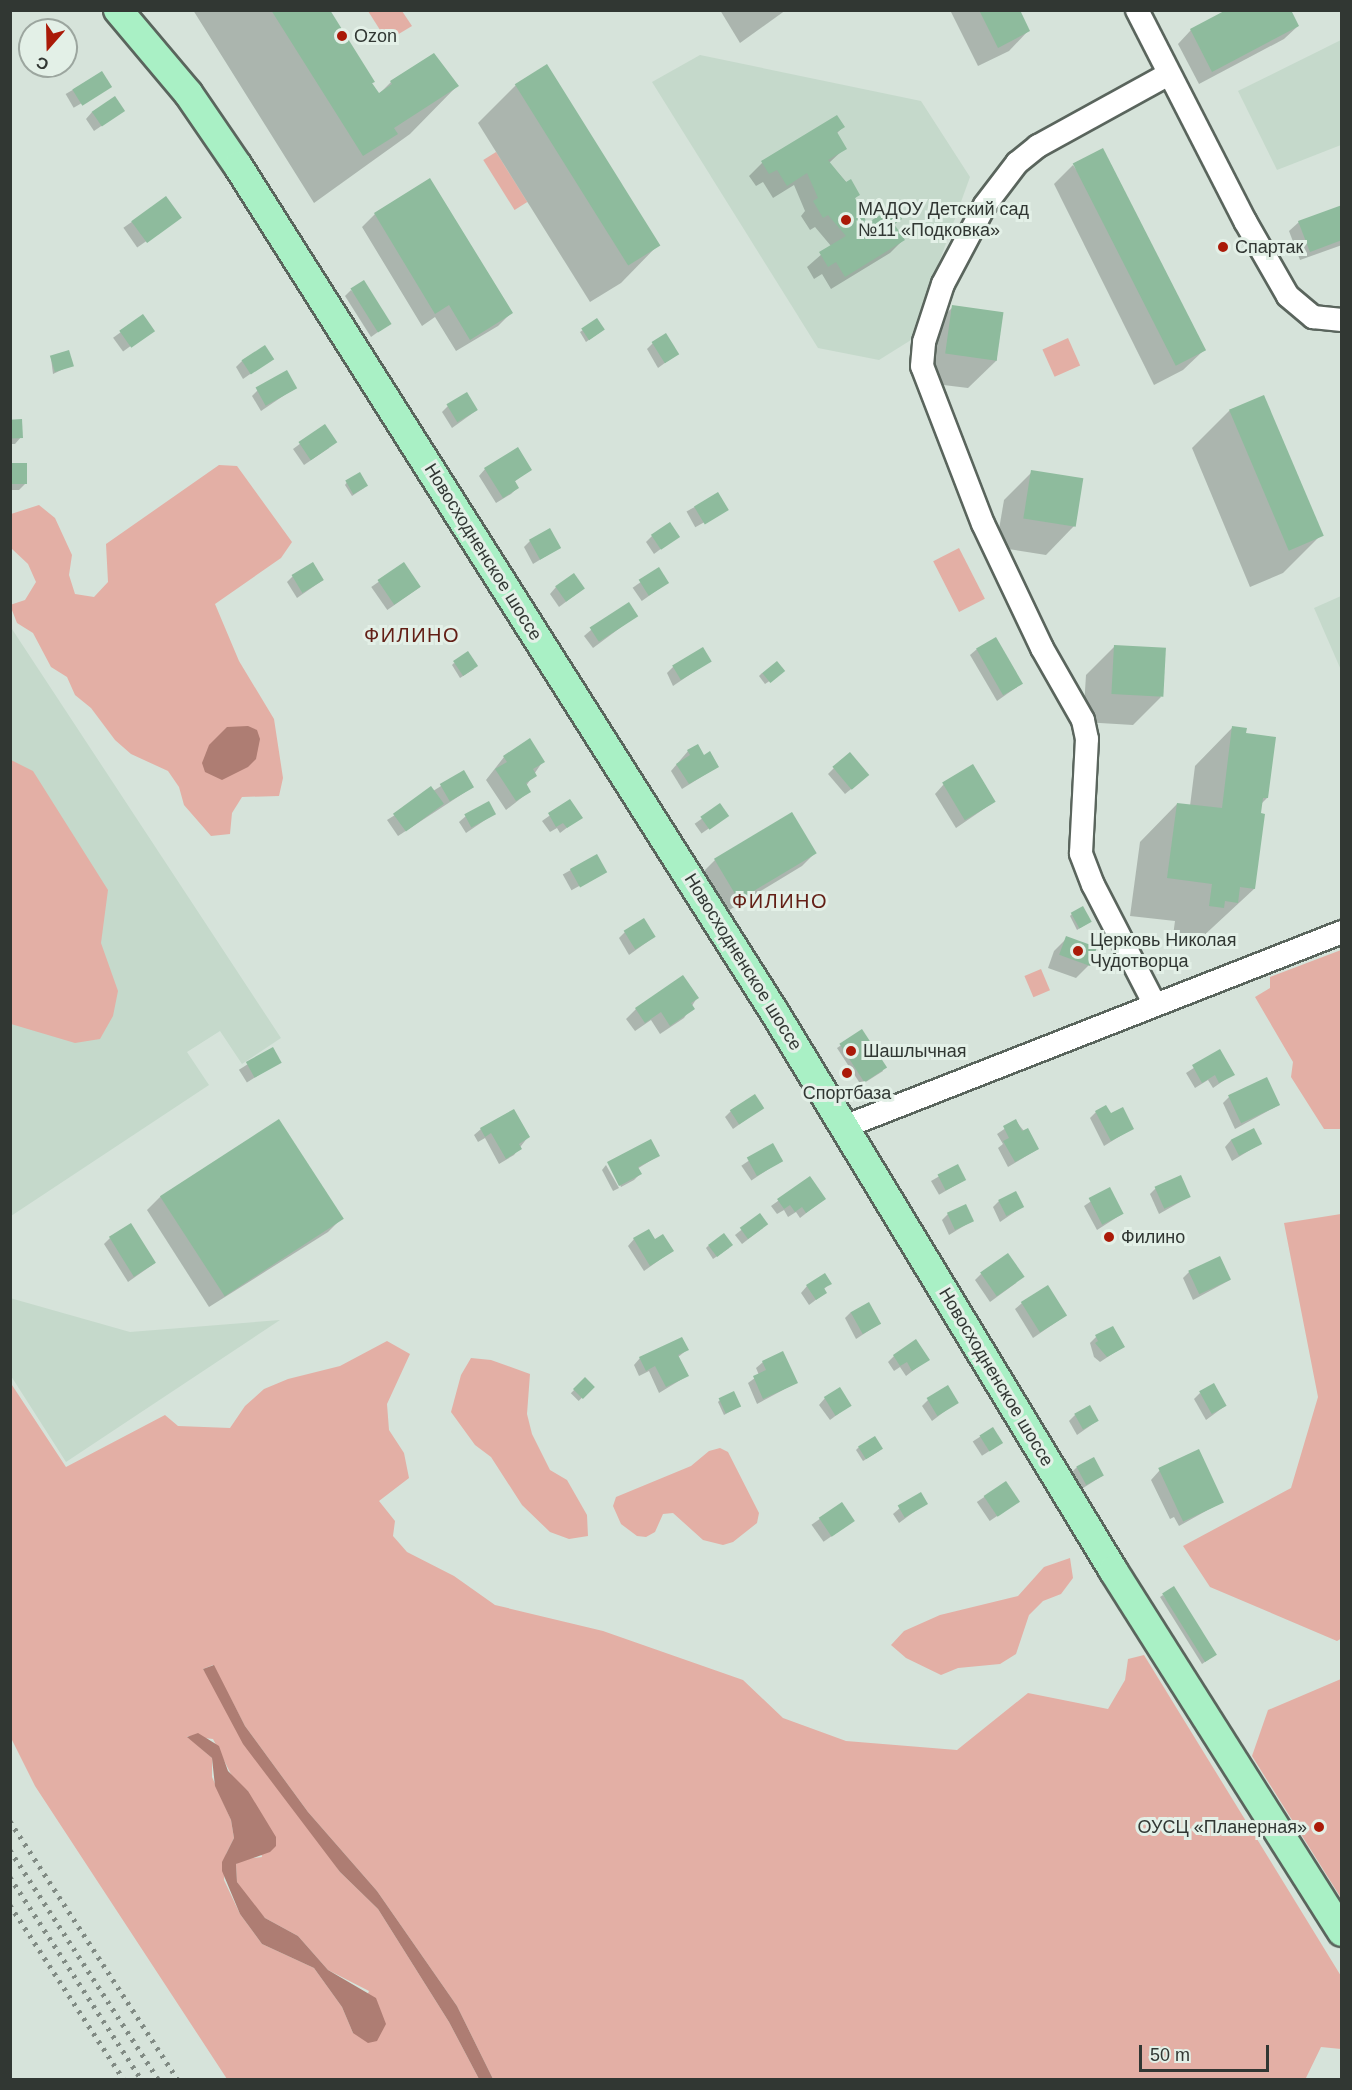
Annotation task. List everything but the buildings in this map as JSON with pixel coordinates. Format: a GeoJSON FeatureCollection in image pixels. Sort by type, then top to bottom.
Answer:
{"type":"FeatureCollection","features":[{"type":"Feature","properties":{"kind":"main road","name":"Новосходненское шоссе"},"geometry":{"type":"LineString","coordinates":[[118,10],[188,93],[238,166],[844,1127],[1113,1570],[1341,1932]]}},
{"type":"Feature","properties":{"kind":"street"},"geometry":{"type":"LineString","coordinates":[[1137,10],[1288,296],[1313,317],[1341,320]]}},
{"type":"Feature","properties":{"kind":"street"},"geometry":{"type":"LineString","coordinates":[[1154,1003],[1093,885],[1080,853],[1087,739],[1083,720],[1042,648],[983,524],[922,366],[924,342],[943,284],[985,205],[1017,163],[1038,146],[1169,74]]}},
{"type":"Feature","properties":{"kind":"street"},"geometry":{"type":"LineString","coordinates":[[844,1127],[1154,1003],[1341,932]]}},
{"type":"Feature","properties":{"kind":"shaded area"},"geometry":{"type":"Polygon","coordinates":[[[368,11],[402,11],[412,26],[387,41],[368,11]]]}},
{"type":"Feature","properties":{"kind":"shaded area"},"geometry":{"type":"Polygon","coordinates":[[[1341,40],[1341,145],[1277,170],[1238,91],[1341,40]]]}},
{"type":"Feature","properties":{"kind":"shaded area","name":"МАДОУ Детский сад №11 «Подковка»"},"geometry":{"type":"Polygon","coordinates":[[[700,55],[921,101],[970,177],[911,340],[879,360],[818,348],[652,82],[700,55]]]}},
{"type":"Feature","properties":{"kind":"shaded area"},"geometry":{"type":"Polygon","coordinates":[[[496,152],[527,202],[515,210],[483,160],[496,152]]]}},
{"type":"Feature","properties":{"kind":"shaded area"},"geometry":{"type":"Polygon","coordinates":[[[1068,338],[1080,365],[1055,377],[1042,349],[1068,338]]]}},
{"type":"Feature","properties":{"kind":"shaded area"},"geometry":{"type":"Polygon","coordinates":[[[219,465],[237,466],[292,542],[281,558],[215,604],[239,661],[274,719],[283,778],[279,796],[242,797],[232,813],[230,834],[211,836],[184,805],[179,787],[168,771],[131,754],[115,740],[91,708],[75,695],[67,677],[51,667],[33,633],[17,623],[10,605],[25,600],[36,582],[28,564],[11,548],[11,514],[39,505],[55,518],[72,555],[69,575],[75,594],[94,597],[108,582],[106,544],[219,465]]]}},
{"type":"Feature","properties":{"kind":"shaded area"},"geometry":{"type":"Polygon","coordinates":[[[959,548],[985,599],[959,612],[933,561],[959,548]]]}},
{"type":"Feature","properties":{"kind":"shaded area"},"geometry":{"type":"Polygon","coordinates":[[[1341,596],[1341,670],[1314,608],[1341,596]]]}},
{"type":"Feature","properties":{"kind":"shaded area"},"geometry":{"type":"Polygon","coordinates":[[[10,626],[281,1038],[242,1064],[220,1031],[187,1052],[209,1085],[11,1216],[10,626]]]}},
{"type":"Feature","properties":{"kind":"shaded area"},"geometry":{"type":"Polygon","coordinates":[[[248,726],[257,730],[260,739],[256,759],[248,767],[222,780],[205,772],[202,763],[209,745],[227,727],[248,726]]]}},
{"type":"Feature","properties":{"kind":"shaded area"},"geometry":{"type":"Polygon","coordinates":[[[11,760],[33,771],[108,890],[101,943],[118,991],[113,1016],[100,1039],[75,1043],[11,1024],[11,760]]]}},
{"type":"Feature","properties":{"kind":"shaded area"},"geometry":{"type":"Polygon","coordinates":[[[1341,950],[1341,1129],[1324,1129],[1291,1077],[1293,1062],[1255,997],[1270,988],[1270,977],[1341,950]]]}},
{"type":"Feature","properties":{"kind":"shaded area"},"geometry":{"type":"Polygon","coordinates":[[[1041,969],[1050,990],[1033,997],[1024,976],[1041,969]]]}},
{"type":"Feature","properties":{"kind":"shaded area"},"geometry":{"type":"Polygon","coordinates":[[[1341,1214],[1342,1638],[1337,1641],[1210,1587],[1183,1546],[1291,1488],[1318,1397],[1284,1223],[1341,1214]]]}},
{"type":"Feature","properties":{"kind":"shaded area"},"geometry":{"type":"Polygon","coordinates":[[[10,1298],[130,1332],[280,1320],[66,1462],[11,1376],[10,1298]]]}},
{"type":"Feature","properties":{"kind":"shaded area"},"geometry":{"type":"Polygon","coordinates":[[[387,1341],[410,1354],[387,1404],[389,1430],[404,1453],[409,1478],[379,1501],[395,1521],[393,1536],[407,1552],[454,1576],[495,1605],[603,1631],[743,1680],[783,1718],[846,1741],[957,1750],[1028,1693],[1108,1709],[1125,1680],[1128,1659],[1144,1655],[1341,1976],[1341,2049],[1321,2047],[1305,2080],[493,2079],[457,2006],[377,1891],[308,1812],[245,1726],[213,1665],[203,1669],[340,1872],[378,1909],[449,2022],[479,2079],[227,2079],[35,1786],[11,1738],[10,1382],[66,1467],[165,1415],[178,1426],[230,1428],[245,1406],[264,1389],[288,1379],[340,1366],[387,1341]],[[187,1736],[212,1758],[212,1777],[231,1820],[234,1838],[226,1854],[224,1880],[240,1914],[262,1944],[314,1968],[342,2007],[353,2033],[369,1991],[328,1970],[298,1936],[265,1918],[247,1898],[237,1882],[236,1864],[244,1859],[262,1857],[248,1791],[234,1780],[213,1739],[187,1736]]]}},
{"type":"Feature","properties":{"kind":"shaded area"},"geometry":{"type":"Polygon","coordinates":[[[471,1358],[491,1360],[530,1374],[527,1414],[532,1434],[550,1470],[567,1480],[587,1515],[588,1536],[569,1539],[550,1532],[522,1505],[491,1457],[475,1445],[451,1412],[461,1375],[471,1358]]]}},
{"type":"Feature","properties":{"kind":"shaded area"},"geometry":{"type":"Polygon","coordinates":[[[720,1448],[728,1452],[759,1513],[757,1523],[733,1542],[723,1545],[703,1540],[673,1513],[663,1514],[655,1532],[646,1537],[637,1536],[621,1524],[613,1506],[616,1497],[691,1466],[709,1451],[720,1448]]]}},
{"type":"Feature","properties":{"kind":"shaded area"},"geometry":{"type":"Polygon","coordinates":[[[1070,1558],[1073,1578],[1061,1594],[1043,1601],[1029,1615],[1016,1654],[1000,1664],[958,1668],[941,1675],[906,1658],[891,1645],[904,1631],[940,1615],[1018,1596],[1044,1567],[1070,1558]]]}},
{"type":"Feature","properties":{"kind":"shaded area"},"geometry":{"type":"Polygon","coordinates":[[[214,1665],[245,1726],[308,1812],[377,1891],[457,2006],[493,2079],[479,2079],[449,2022],[378,1909],[340,1872],[243,1744],[203,1669],[214,1665]]]}},
{"type":"Feature","properties":{"kind":"shaded area","name":"ОУСЦ «Планерная»"},"geometry":{"type":"Polygon","coordinates":[[[1341,1679],[1341,1898],[1252,1756],[1268,1710],[1341,1679]]]}},
{"type":"Feature","properties":{"kind":"shaded area"},"geometry":{"type":"Polygon","coordinates":[[[198,1733],[219,1746],[228,1771],[248,1791],[276,1837],[276,1846],[270,1852],[236,1864],[237,1882],[265,1918],[298,1936],[328,1970],[376,1998],[386,2024],[377,2041],[368,2043],[353,2033],[342,2007],[314,1968],[262,1944],[240,1914],[222,1871],[222,1862],[234,1838],[231,1820],[215,1786],[212,1758],[187,1737],[198,1733]]]}},
{"type":"Feature","properties":{"kind":"railway"},"geometry":{"type":"LineString","coordinates":[[10,1821],[178,2080]]}},
{"type":"Feature","properties":{"kind":"railway"},"geometry":{"type":"LineString","coordinates":[[10,1850],[159,2080]]}},
{"type":"Feature","properties":{"kind":"railway"},"geometry":{"type":"LineString","coordinates":[[10,1877],[142,2080]]}},
{"type":"Feature","properties":{"kind":"railway"},"geometry":{"type":"LineString","coordinates":[[10,1905],[124,2080]]}},
{"type":"Feature","properties":{"kind":"place","name":"Ozon"},"geometry":{"type":"Point","coordinates":[342,36]}},
{"type":"Feature","properties":{"kind":"place","name":"МАДОУ Детский сад №11 «Подковка»"},"geometry":{"type":"Point","coordinates":[846,220]}},
{"type":"Feature","properties":{"kind":"place","name":"Спартак"},"geometry":{"type":"Point","coordinates":[1223,247]}},
{"type":"Feature","properties":{"kind":"place","name":"Церковь Николая Чудотворца"},"geometry":{"type":"Point","coordinates":[1078,951]}},
{"type":"Feature","properties":{"kind":"place","name":"Шашлычная"},"geometry":{"type":"Point","coordinates":[851,1051]}},
{"type":"Feature","properties":{"kind":"place","name":"Спортбаза"},"geometry":{"type":"Point","coordinates":[847,1073]}},
{"type":"Feature","properties":{"kind":"place","name":"Филино"},"geometry":{"type":"Point","coordinates":[1109,1237]}},
{"type":"Feature","properties":{"kind":"place","name":"ОУСЦ «Планерная»"},"geometry":{"type":"Point","coordinates":[1319,1827]}},
{"type":"Feature","properties":{"kind":"district","name":"ФИЛИНО"},"geometry":{"type":"Point","coordinates":[412,635]}},
{"type":"Feature","properties":{"kind":"district","name":"ФИЛИНО"},"geometry":{"type":"Point","coordinates":[780,901]}}]}
